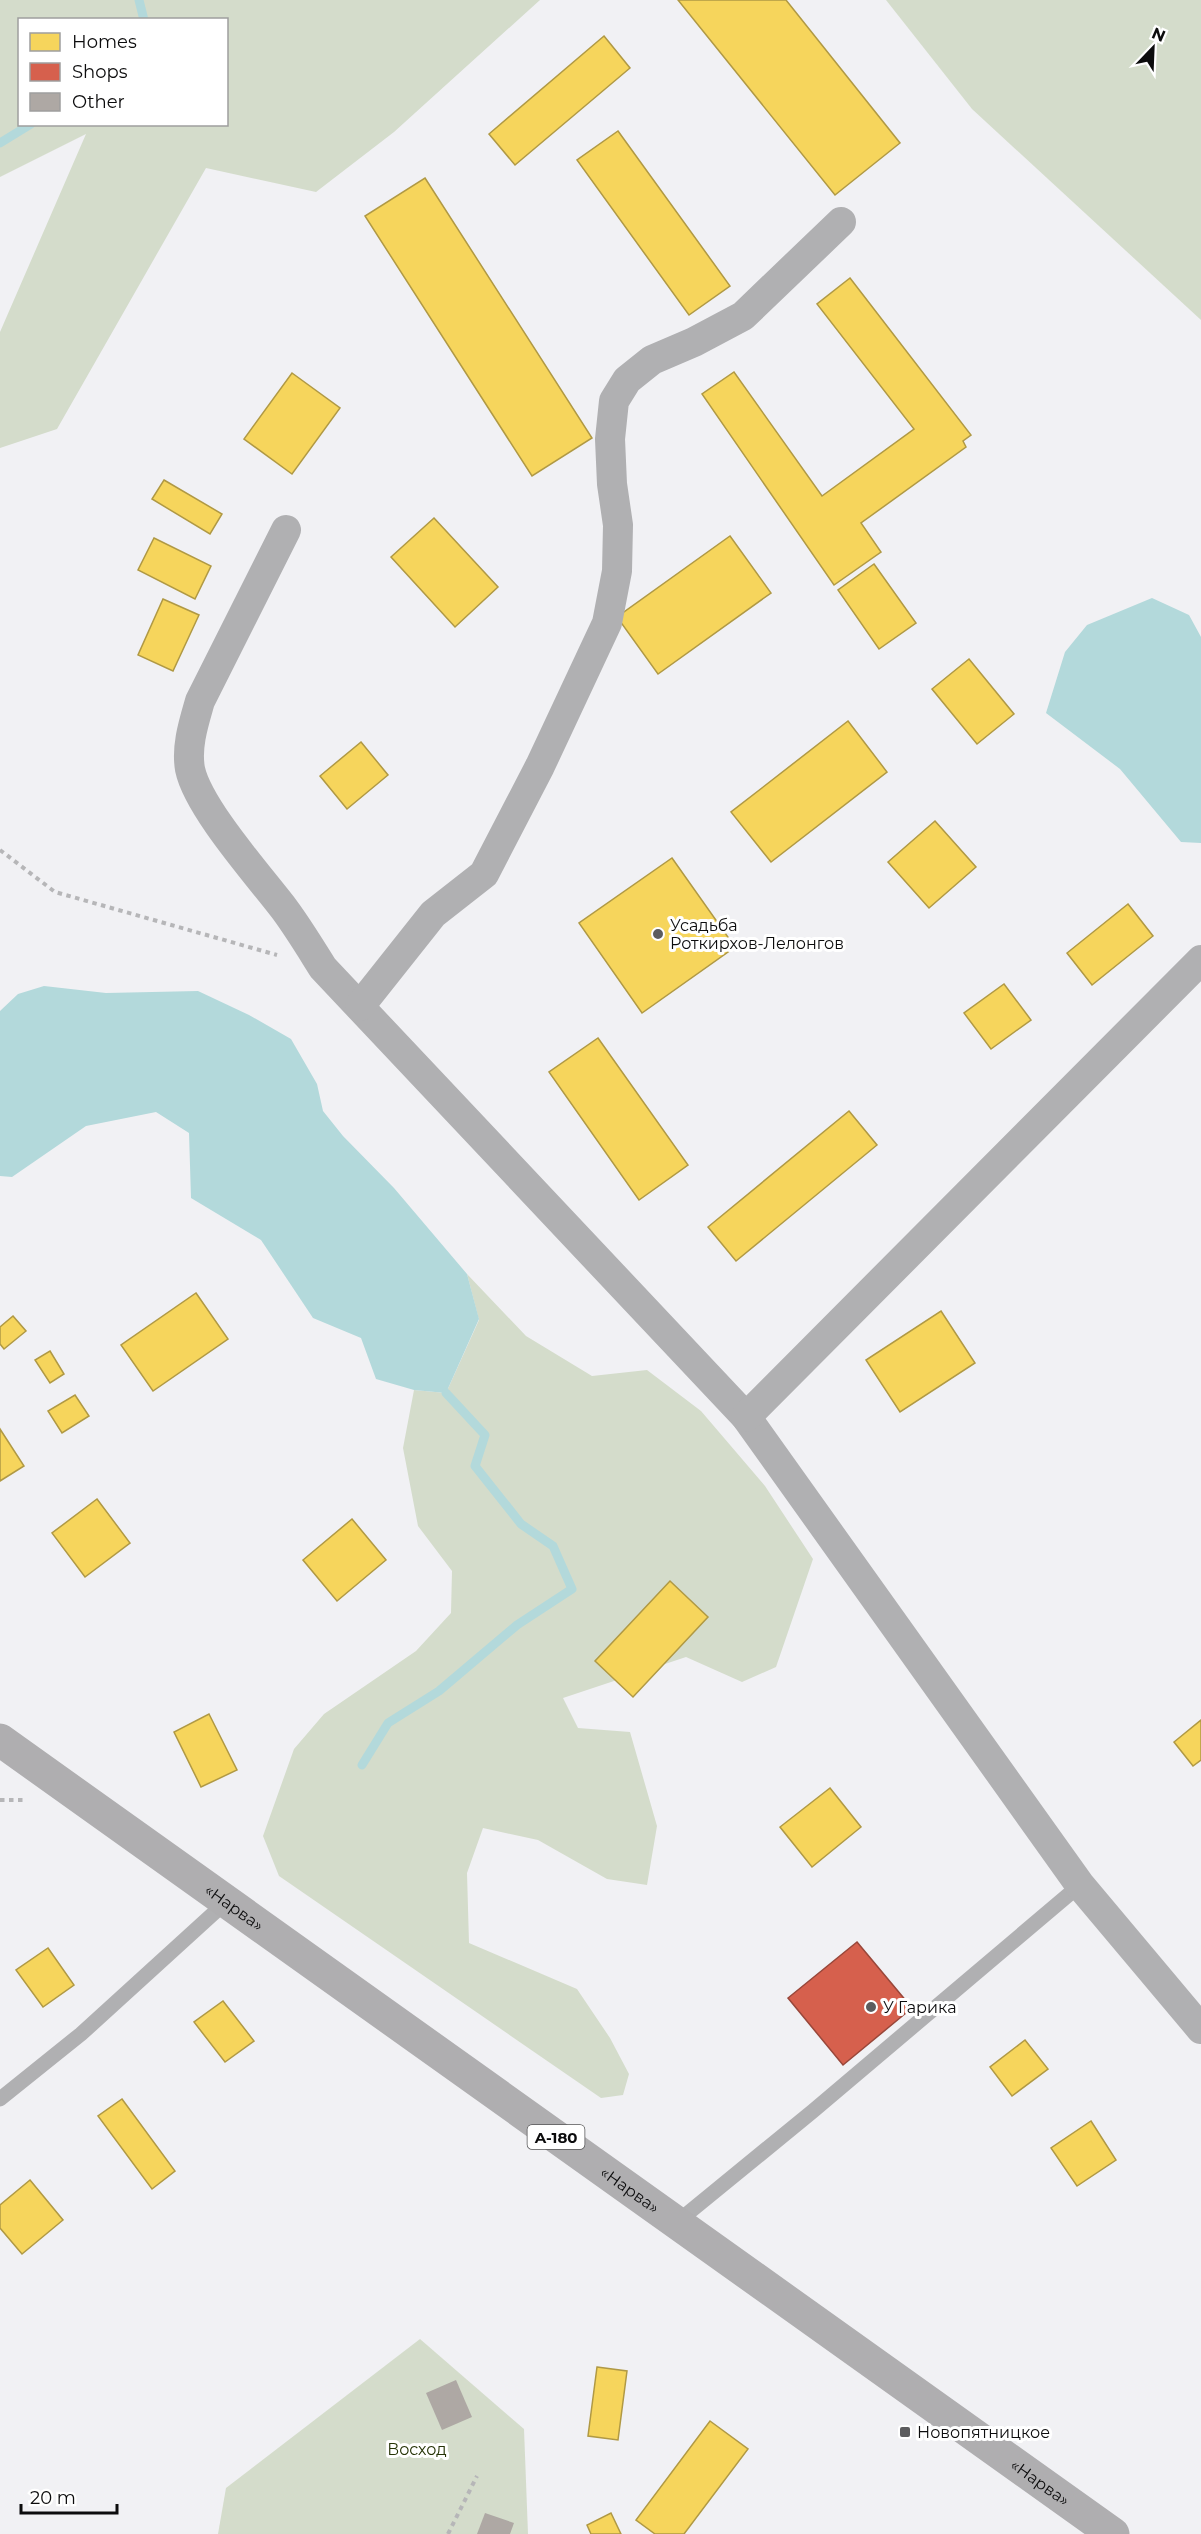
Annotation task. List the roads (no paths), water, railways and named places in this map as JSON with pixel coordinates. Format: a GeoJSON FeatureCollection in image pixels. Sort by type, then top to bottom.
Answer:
{"type":"FeatureCollection","features":[{"type":"Feature","properties":{"kind":"highway","name":"«Нарва»"},"geometry":{"type":"LineString","coordinates":[[0,1740],[1113,2534]]}},
{"type":"Feature","properties":{"kind":"street"},"geometry":{"type":"LineString","coordinates":[[360,1006],[433,914],[484,874],[540,766],[602,633],[617,571],[618,525],[612,484],[610,439],[614,401],[627,381],[652,360],[694,342],[743,316],[841,222]]}},
{"type":"Feature","properties":{"kind":"street"},"geometry":{"type":"LineString","coordinates":[[286,530],[200,701],[191,730],[190,768],[197,788],[227,835],[287,913],[323,968],[746,1418],[1080,1885],[1201,2029]]}},
{"type":"Feature","properties":{"kind":"street"},"geometry":{"type":"LineString","coordinates":[[746,1418],[1201,960]]}},
{"type":"Feature","properties":{"kind":"lane"},"geometry":{"type":"LineString","coordinates":[[676,2223],[813,2111],[1080,1885]]}},
{"type":"Feature","properties":{"kind":"lane"},"geometry":{"type":"LineString","coordinates":[[0,2099],[81,2034],[226,1902]]}},
{"type":"Feature","properties":{"kind":"water"},"geometry":{"type":"Polygon","coordinates":[[[1152,598],[1189,615],[1201,637],[1201,843],[1181,842],[1120,769],[1046,713],[1065,652],[1087,625],[1152,598]]]}},
{"type":"Feature","properties":{"kind":"water"},"geometry":{"type":"Polygon","coordinates":[[[44,986],[106,993],[198,991],[249,1015],[291,1039],[317,1084],[323,1111],[343,1136],[394,1188],[467,1274],[479,1319],[446,1393],[414,1390],[376,1379],[361,1338],[313,1318],[261,1240],[191,1198],[189,1133],[156,1112],[86,1126],[12,1177],[0,1176],[0,1011],[18,994],[44,986]]]}},
{"type":"Feature","properties":{"kind":"waterway"},"geometry":{"type":"LineString","coordinates":[[139,0],[144,18]]}},
{"type":"Feature","properties":{"kind":"waterway"},"geometry":{"type":"LineString","coordinates":[[0,143],[28,126]]}},
{"type":"Feature","properties":{"kind":"waterway"},"geometry":{"type":"LineString","coordinates":[[362,1765],[388,1723],[439,1691],[517,1625],[572,1589],[553,1546],[521,1524],[475,1466],[485,1435],[446,1393]]}},
{"type":"Feature","properties":{"kind":"place","name":"Усадьба Роткирхов-Лелонгов"},"geometry":{"type":"Point","coordinates":[658,934]}},
{"type":"Feature","properties":{"kind":"place","name":"У Гарика"},"geometry":{"type":"Point","coordinates":[871,2007]}},
{"type":"Feature","properties":{"kind":"place","name":"Новопятницкое"},"geometry":{"type":"Point","coordinates":[905,2432]}},
{"type":"Feature","properties":{"kind":"park label","name":"Восход"},"geometry":{"type":"Point","coordinates":[417,2449]}}]}
